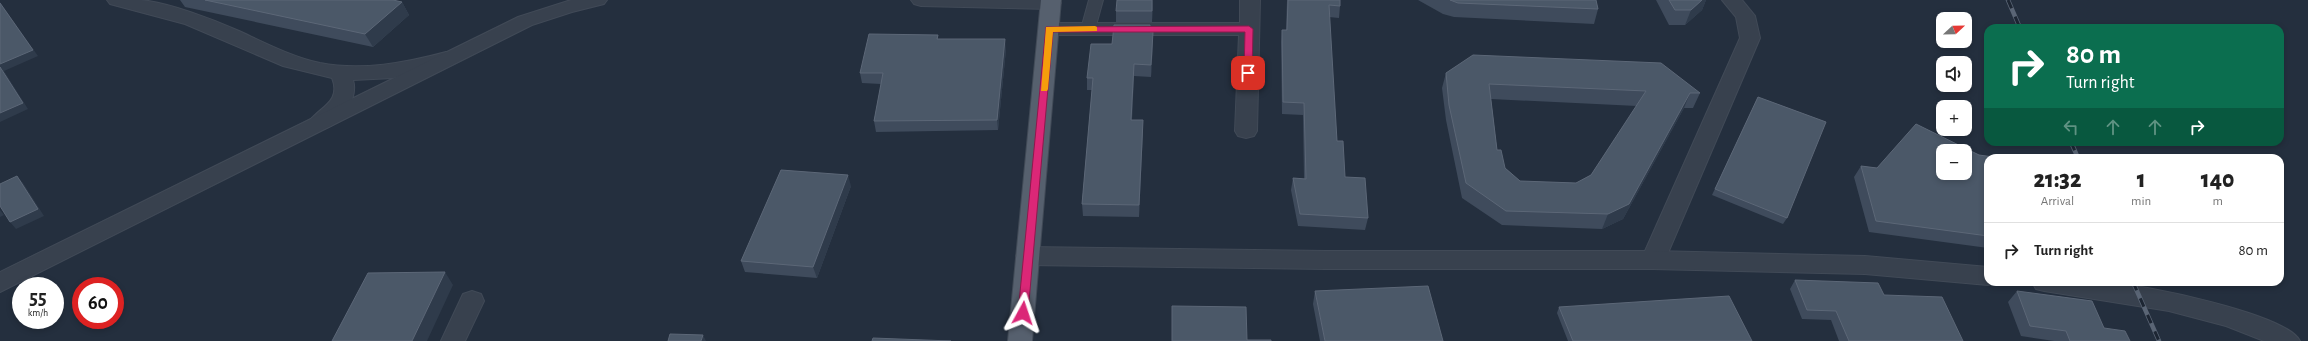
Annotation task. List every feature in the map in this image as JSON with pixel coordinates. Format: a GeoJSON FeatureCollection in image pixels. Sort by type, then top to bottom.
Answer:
{"type":"FeatureCollection","features":[{"type":"Feature","properties":{"kind":"main road"},"geometry":{"type":"LineString","coordinates":[[1020,341],[1051,2]]}},
{"type":"Feature","properties":{"kind":"street"},"geometry":{"type":"LineString","coordinates":[[117,0],[215,28],[290,60],[317,69],[340,72],[379,72],[412,68],[456,56]]}},
{"type":"Feature","properties":{"kind":"street"},"geometry":{"type":"LineString","coordinates":[[0,283],[314,128],[525,21],[568,6],[597,0]]}},
{"type":"Feature","properties":{"kind":"street"},"geometry":{"type":"LineString","coordinates":[[921,0],[1051,2]]}},
{"type":"Feature","properties":{"kind":"street"},"geometry":{"type":"LineString","coordinates":[[1246,131],[1250,0]]}},
{"type":"Feature","properties":{"kind":"street"},"geometry":{"type":"LineString","coordinates":[[1653,260],[1750,38],[1745,16],[1732,0]]}},
{"type":"Feature","properties":{"kind":"street"},"geometry":{"type":"LineString","coordinates":[[1049,29],[1249,29]]}},
{"type":"Feature","properties":{"kind":"street"},"geometry":{"type":"LineString","coordinates":[[314,128],[342,103],[347,85],[340,72]]}},
{"type":"Feature","properties":{"kind":"street"},"geometry":{"type":"LineString","coordinates":[[1028,256],[1326,260],[1653,260],[1865,265],[1984,276]]}},
{"type":"Feature","properties":{"kind":"street"},"geometry":{"type":"LineString","coordinates":[[2067,286],[2214,311],[2270,332],[2288,341]]}},
{"type":"Feature","properties":{"kind":"street"},"geometry":{"type":"LineString","coordinates":[[453,341],[472,301]]}},
{"type":"Feature","properties":{"kind":"lane"},"geometry":{"type":"LineString","coordinates":[[1088,29],[1096,0]]}},
{"type":"Feature","properties":{"kind":"building"},"geometry":{"type":"Polygon","coordinates":[[[205,0],[393,0],[402,2],[365,34],[205,0]]]}},
{"type":"Feature","properties":{"kind":"building"},"geometry":{"type":"Polygon","coordinates":[[[1117,0],[1152,0],[1152,11],[1116,11],[1117,0]]]}},
{"type":"Feature","properties":{"kind":"building"},"geometry":{"type":"Polygon","coordinates":[[[1288,0],[1340,0],[1340,6],[1329,5],[1337,141],[1343,141],[1345,177],[1365,178],[1368,218],[1300,214],[1293,178],[1306,179],[1304,103],[1283,102],[1282,30],[1287,30],[1288,0]]]}},
{"type":"Feature","properties":{"kind":"building"},"geometry":{"type":"Polygon","coordinates":[[[1450,0],[1596,0],[1598,9],[1458,3],[1450,0]]]}},
{"type":"Feature","properties":{"kind":"building"},"geometry":{"type":"Polygon","coordinates":[[[1669,0],[1702,0],[1691,10],[1675,10],[1669,0]]]}},
{"type":"Feature","properties":{"kind":"building"},"geometry":{"type":"Polygon","coordinates":[[[0,3],[33,50],[0,64],[0,3]]]}},
{"type":"Feature","properties":{"kind":"building"},"geometry":{"type":"Polygon","coordinates":[[[1114,25],[1150,25],[1150,32],[1153,32],[1151,65],[1134,64],[1131,120],[1143,120],[1139,205],[1082,204],[1093,78],[1087,78],[1091,44],[1112,44],[1114,25]]]}},
{"type":"Feature","properties":{"kind":"building"},"geometry":{"type":"Polygon","coordinates":[[[869,34],[938,35],[937,39],[1005,39],[997,120],[874,121],[883,73],[860,73],[869,34]]]}},
{"type":"Feature","properties":{"kind":"building"},"geometry":{"type":"Polygon","coordinates":[[[1473,55],[1661,63],[1700,93],[1690,93],[1629,204],[1608,214],[1506,211],[1466,183],[1449,105],[1446,73],[1473,55]],[[1489,84],[1497,150],[1501,150],[1505,168],[1520,181],[1576,183],[1591,175],[1646,91],[1489,84]]]}},
{"type":"Feature","properties":{"kind":"building"},"geometry":{"type":"Polygon","coordinates":[[[0,67],[23,103],[0,113],[0,67]]]}},
{"type":"Feature","properties":{"kind":"building"},"geometry":{"type":"Polygon","coordinates":[[[1758,97],[1826,122],[1787,218],[1715,189],[1758,97]]]}},
{"type":"Feature","properties":{"kind":"building"},"geometry":{"type":"Polygon","coordinates":[[[1916,124],[1936,134],[1936,136],[1940,136],[1957,144],[1936,144],[1936,180],[1972,180],[1972,152],[1984,156],[1984,235],[1876,221],[1861,166],[1877,168],[1916,124]]]}},
{"type":"Feature","properties":{"kind":"building"},"geometry":{"type":"Polygon","coordinates":[[[781,170],[848,175],[813,267],[741,261],[781,170]]]}},
{"type":"Feature","properties":{"kind":"building"},"geometry":{"type":"Polygon","coordinates":[[[17,176],[38,209],[10,222],[0,206],[0,184],[17,176]]]}},
{"type":"Feature","properties":{"kind":"building"},"geometry":{"type":"Polygon","coordinates":[[[445,272],[412,341],[332,341],[368,273],[445,272]]]}},
{"type":"Feature","properties":{"kind":"building"},"geometry":{"type":"Polygon","coordinates":[[[1795,280],[1878,283],[1884,295],[1942,297],[1963,341],[1849,341],[1836,311],[1807,310],[1795,280]]]}},
{"type":"Feature","properties":{"kind":"building"},"geometry":{"type":"Polygon","coordinates":[[[1428,286],[1443,341],[1325,341],[1315,291],[1428,286]]]}},
{"type":"Feature","properties":{"kind":"building"},"geometry":{"type":"Polygon","coordinates":[[[2017,291],[2092,301],[2104,328],[2125,331],[2130,341],[2070,341],[2066,331],[2030,326],[2017,291]]]}},
{"type":"Feature","properties":{"kind":"building"},"geometry":{"type":"Polygon","coordinates":[[[1729,296],[1752,341],[1573,341],[1559,307],[1729,296]]]}},
{"type":"Feature","properties":{"kind":"building"},"geometry":{"type":"Polygon","coordinates":[[[1172,306],[1246,307],[1247,340],[1271,341],[1172,341],[1172,306]]]}},
{"type":"Feature","properties":{"kind":"building"},"geometry":{"type":"Polygon","coordinates":[[[670,334],[703,335],[701,341],[668,341],[670,334]]]}},
{"type":"Feature","properties":{"kind":"building"},"geometry":{"type":"Polygon","coordinates":[[[873,338],[951,341],[872,341],[873,338]]]}},
{"type":"Feature","properties":{"kind":"railway"},"geometry":{"type":"LineString","coordinates":[[2008,0],[2018,24]]}},
{"type":"Feature","properties":{"kind":"railway"},"geometry":{"type":"LineString","coordinates":[[2073,146],[2076,154]]}},
{"type":"Feature","properties":{"kind":"railway"},"geometry":{"type":"LineString","coordinates":[[2135,286],[2159,341]]}},
{"type":"Feature","properties":{"kind":"slow traffic"},"geometry":{"type":"LineString","coordinates":[[1044,89],[1049,29],[1095,29]]}},
{"type":"Feature","properties":{"kind":"route"},"geometry":{"type":"LineString","coordinates":[[1023,313],[1049,29],[1249,29],[1248,73]]}}]}
